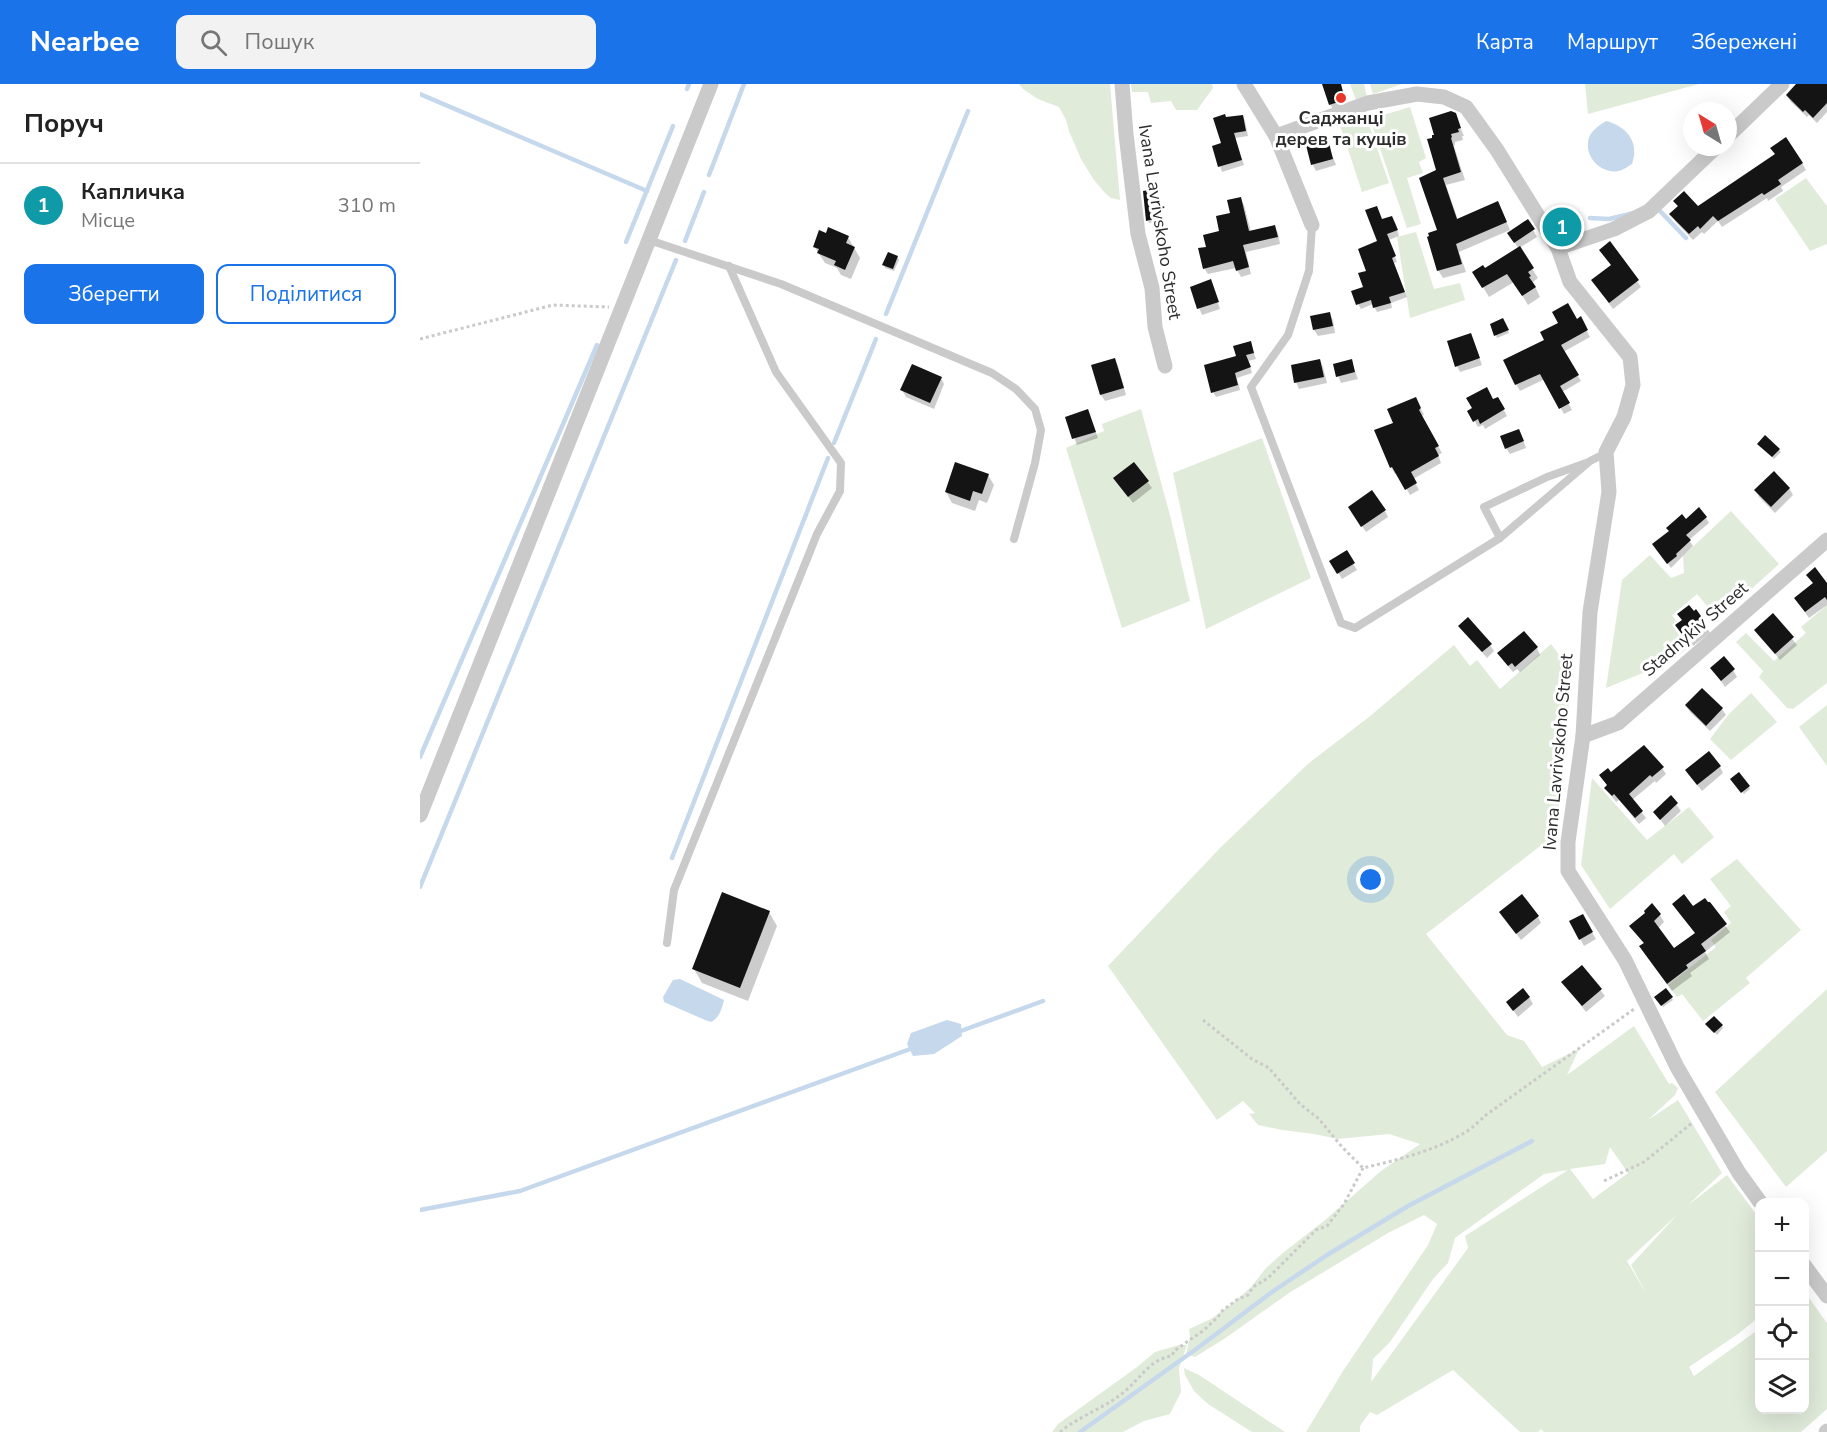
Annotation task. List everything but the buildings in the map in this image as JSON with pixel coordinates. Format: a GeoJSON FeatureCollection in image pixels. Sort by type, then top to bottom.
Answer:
{"type":"FeatureCollection","features":[{"type":"Feature","properties":{"kind":"street"},"geometry":{"type":"LineString","coordinates":[[420,814],[711,84]]}},
{"type":"Feature","properties":{"kind":"street","name":"Ivana Lavrivskoho Street"},"geometry":{"type":"LineString","coordinates":[[1122,84],[1138,234],[1152,288],[1155,327],[1165,366]]}},
{"type":"Feature","properties":{"kind":"street"},"geometry":{"type":"LineString","coordinates":[[1244,84],[1276,136],[1312,225]]}},
{"type":"Feature","properties":{"kind":"street"},"geometry":{"type":"LineString","coordinates":[[1737,127],[1782,84]]}},
{"type":"Feature","properties":{"kind":"street"},"geometry":{"type":"LineString","coordinates":[[1276,136],[1368,103],[1417,94],[1444,97],[1466,107],[1497,150],[1558,248],[1570,282],[1630,357],[1634,385],[1624,417],[1606,452]]}},
{"type":"Feature","properties":{"kind":"street"},"geometry":{"type":"LineString","coordinates":[[1558,248],[1614,229],[1649,211],[1707,156]]}},
{"type":"Feature","properties":{"kind":"street","name":"Ivana Lavrivskoho Street"},"geometry":{"type":"LineString","coordinates":[[1606,452],[1609,492],[1590,612],[1583,736],[1568,842],[1568,871],[1625,960],[1677,1067],[1739,1173],[1756,1198]]}},
{"type":"Feature","properties":{"kind":"street","name":"Stadnykiv Street"},"geometry":{"type":"LineString","coordinates":[[1583,736],[1618,723],[1827,540]]}},
{"type":"Feature","properties":{"kind":"street"},"geometry":{"type":"LineString","coordinates":[[1809,1272],[1827,1296]]}},
{"type":"Feature","properties":{"kind":"lane"},"geometry":{"type":"LineString","coordinates":[[1312,225],[1309,271],[1288,335],[1251,387],[1341,623],[1355,628],[1500,538],[1590,461]]}},
{"type":"Feature","properties":{"kind":"lane"},"geometry":{"type":"LineString","coordinates":[[649,240],[781,284],[992,373],[1016,389],[1035,408],[1041,430],[1035,463],[1014,539]]}},
{"type":"Feature","properties":{"kind":"lane"},"geometry":{"type":"LineString","coordinates":[[667,943],[674,890],[817,534],[840,491],[841,463],[776,372],[729,266]]}},
{"type":"Feature","properties":{"kind":"lane"},"geometry":{"type":"LineString","coordinates":[[1500,538],[1484,507],[1606,452]]}},
{"type":"Feature","properties":{"kind":"path"},"geometry":{"type":"LineString","coordinates":[[420,339],[553,305],[621,307]]}},
{"type":"Feature","properties":{"kind":"path"},"geometry":{"type":"LineString","coordinates":[[1363,1168],[1387,1163],[1443,1143],[1466,1132],[1623,1015],[1646,1002]]}},
{"type":"Feature","properties":{"kind":"path"},"geometry":{"type":"LineString","coordinates":[[1203,1020],[1252,1059],[1269,1068],[1300,1104],[1319,1119],[1363,1168]]}},
{"type":"Feature","properties":{"kind":"path"},"geometry":{"type":"LineString","coordinates":[[1604,1181],[1644,1162],[1704,1114]]}},
{"type":"Feature","properties":{"kind":"path"},"geometry":{"type":"LineString","coordinates":[[1060,1432],[1125,1391],[1145,1370],[1162,1358],[1172,1356],[1174,1351],[1204,1330],[1222,1311],[1238,1299],[1248,1295],[1254,1287],[1268,1278],[1316,1230],[1327,1226],[1344,1204],[1363,1168]]}},
{"type":"Feature","properties":{"kind":"green space"},"geometry":{"type":"Polygon","coordinates":[[[1019,84],[1110,84],[1120,200],[1111,198],[1094,180],[1081,159],[1059,107],[1038,99],[1019,84]]]}},
{"type":"Feature","properties":{"kind":"green space"},"geometry":{"type":"Polygon","coordinates":[[[1131,84],[1212,84],[1213,88],[1197,110],[1176,110],[1171,101],[1151,103],[1148,92],[1132,92],[1131,84]]]}},
{"type":"Feature","properties":{"kind":"green space"},"geometry":{"type":"Polygon","coordinates":[[[1350,84],[1364,84],[1367,97],[1356,100],[1350,84]]]}},
{"type":"Feature","properties":{"kind":"green space"},"geometry":{"type":"Polygon","coordinates":[[[1370,84],[1402,84],[1373,94],[1370,84]]]}},
{"type":"Feature","properties":{"kind":"green space"},"geometry":{"type":"Polygon","coordinates":[[[1585,84],[1699,84],[1588,114],[1585,84]]]}},
{"type":"Feature","properties":{"kind":"green space"},"geometry":{"type":"Polygon","coordinates":[[[1410,107],[1426,158],[1419,162],[1423,173],[1407,178],[1421,224],[1407,228],[1370,119],[1410,107]]]}},
{"type":"Feature","properties":{"kind":"green space"},"geometry":{"type":"Polygon","coordinates":[[[1366,116],[1389,183],[1362,192],[1340,125],[1366,116]]]}},
{"type":"Feature","properties":{"kind":"green space"},"geometry":{"type":"Polygon","coordinates":[[[1806,178],[1827,206],[1827,244],[1810,251],[1775,199],[1806,178]]]}},
{"type":"Feature","properties":{"kind":"green space"},"geometry":{"type":"Polygon","coordinates":[[[1416,232],[1434,289],[1460,283],[1465,300],[1410,318],[1397,237],[1416,232]]]}},
{"type":"Feature","properties":{"kind":"green space"},"geometry":{"type":"Polygon","coordinates":[[[1141,409],[1171,519],[1190,601],[1122,628],[1066,448],[1104,431],[1102,424],[1141,409]]]}},
{"type":"Feature","properties":{"kind":"green space"},"geometry":{"type":"Polygon","coordinates":[[[1262,438],[1311,578],[1206,629],[1173,473],[1262,438]]]}},
{"type":"Feature","properties":{"kind":"green space"},"geometry":{"type":"Polygon","coordinates":[[[1731,511],[1779,564],[1718,619],[1697,594],[1672,615],[1676,621],[1672,625],[1688,648],[1670,662],[1606,688],[1622,580],[1650,555],[1671,578],[1684,573],[1683,556],[1731,511]]]}},
{"type":"Feature","properties":{"kind":"green space"},"geometry":{"type":"Polygon","coordinates":[[[1827,605],[1827,683],[1793,709],[1787,708],[1759,677],[1763,671],[1736,642],[1746,633],[1774,661],[1806,633],[1801,627],[1827,605]]]}},
{"type":"Feature","properties":{"kind":"green space"},"geometry":{"type":"Polygon","coordinates":[[[1551,644],[1572,672],[1556,834],[1426,934],[1507,1035],[1524,1041],[1542,1067],[1579,1049],[1567,1075],[1634,1026],[1669,1084],[1672,1083],[1678,1088],[1675,1095],[1648,1120],[1678,1100],[1722,1173],[1688,1205],[1727,1175],[1755,1213],[1755,1320],[1689,1367],[1694,1376],[1755,1332],[1755,1414],[1809,1414],[1809,1298],[1827,1323],[1827,1409],[1801,1432],[1544,1432],[1541,1429],[1538,1432],[1520,1432],[1453,1370],[1377,1415],[1370,1412],[1360,1426],[1360,1432],[1306,1432],[1343,1371],[1428,1245],[1437,1224],[1424,1215],[1388,1233],[1289,1293],[1195,1357],[1186,1354],[1190,1337],[1189,1329],[1211,1319],[1233,1303],[1284,1252],[1324,1221],[1381,1171],[1420,1144],[1389,1134],[1338,1139],[1258,1125],[1249,1114],[1255,1113],[1243,1101],[1217,1120],[1108,966],[1221,847],[1309,763],[1369,717],[1454,645],[1470,666],[1477,660],[1500,689],[1551,644]],[[1610,1147],[1605,1164],[1570,1169],[1593,1199],[1628,1173],[1610,1147]],[[1568,1170],[1544,1174],[1455,1238],[1448,1263],[1433,1279],[1390,1342],[1373,1359],[1371,1382],[1468,1248],[1465,1236],[1568,1170]],[[1677,1215],[1627,1261],[1647,1295],[1631,1265],[1677,1215]]]}},
{"type":"Feature","properties":{"kind":"green space"},"geometry":{"type":"Polygon","coordinates":[[[1751,693],[1777,722],[1731,760],[1710,739],[1729,714],[1751,693]]]}},
{"type":"Feature","properties":{"kind":"green space"},"geometry":{"type":"Polygon","coordinates":[[[1827,705],[1827,766],[1799,727],[1827,705]]]}},
{"type":"Feature","properties":{"kind":"green space"},"geometry":{"type":"Polygon","coordinates":[[[1592,778],[1647,840],[1689,807],[1714,837],[1682,864],[1674,854],[1610,909],[1581,865],[1592,778]]]}},
{"type":"Feature","properties":{"kind":"green space"},"geometry":{"type":"Polygon","coordinates":[[[1737,859],[1801,930],[1746,978],[1750,983],[1703,1021],[1682,994],[1677,997],[1668,985],[1716,947],[1711,940],[1731,923],[1724,912],[1731,906],[1710,879],[1737,859]]]}},
{"type":"Feature","properties":{"kind":"green space"},"geometry":{"type":"Polygon","coordinates":[[[1827,989],[1827,1151],[1786,1187],[1715,1092],[1827,989]]]}},
{"type":"Feature","properties":{"kind":"green space"},"geometry":{"type":"Polygon","coordinates":[[[1187,1345],[1179,1368],[1181,1392],[1170,1414],[1144,1421],[1123,1432],[1052,1432],[1058,1424],[1155,1352],[1187,1345]]]}},
{"type":"Feature","properties":{"kind":"green space"},"geometry":{"type":"Polygon","coordinates":[[[1184,1368],[1199,1375],[1285,1432],[1252,1432],[1208,1404],[1194,1391],[1185,1375],[1184,1368]]]}},
{"type":"Feature","properties":{"kind":"water"},"geometry":{"type":"Polygon","coordinates":[[[1606,121],[1626,131],[1633,142],[1632,164],[1619,171],[1601,168],[1592,159],[1588,148],[1592,132],[1606,121]]]}},
{"type":"Feature","properties":{"kind":"water"},"geometry":{"type":"Polygon","coordinates":[[[680,979],[724,1000],[720,1013],[714,1020],[711,1022],[705,1020],[664,1002],[663,997],[673,980],[680,979]]]}},
{"type":"Feature","properties":{"kind":"water"},"geometry":{"type":"Polygon","coordinates":[[[947,1020],[961,1024],[962,1036],[934,1054],[913,1056],[907,1044],[911,1033],[947,1020]]]}},
{"type":"Feature","properties":{"kind":"waterway"},"geometry":{"type":"LineString","coordinates":[[687,89],[689,84]]}},
{"type":"Feature","properties":{"kind":"waterway"},"geometry":{"type":"LineString","coordinates":[[709,175],[744,84]]}},
{"type":"Feature","properties":{"kind":"waterway"},"geometry":{"type":"LineString","coordinates":[[420,94],[647,191]]}},
{"type":"Feature","properties":{"kind":"waterway"},"geometry":{"type":"LineString","coordinates":[[886,314],[968,111]]}},
{"type":"Feature","properties":{"kind":"waterway"},"geometry":{"type":"LineString","coordinates":[[626,242],[673,126]]}},
{"type":"Feature","properties":{"kind":"waterway"},"geometry":{"type":"LineString","coordinates":[[685,241],[704,192]]}},
{"type":"Feature","properties":{"kind":"waterway"},"geometry":{"type":"LineString","coordinates":[[1660,211],[1686,238]]}},
{"type":"Feature","properties":{"kind":"waterway"},"geometry":{"type":"LineString","coordinates":[[1590,218],[1609,219],[1634,213]]}},
{"type":"Feature","properties":{"kind":"waterway"},"geometry":{"type":"LineString","coordinates":[[420,887],[676,260]]}},
{"type":"Feature","properties":{"kind":"waterway"},"geometry":{"type":"LineString","coordinates":[[834,443],[876,339]]}},
{"type":"Feature","properties":{"kind":"waterway"},"geometry":{"type":"LineString","coordinates":[[420,757],[597,345]]}},
{"type":"Feature","properties":{"kind":"waterway"},"geometry":{"type":"LineString","coordinates":[[672,858],[828,458]]}},
{"type":"Feature","properties":{"kind":"waterway"},"geometry":{"type":"LineString","coordinates":[[958,1032],[1043,1001]]}},
{"type":"Feature","properties":{"kind":"waterway"},"geometry":{"type":"LineString","coordinates":[[420,1210],[520,1191],[913,1048]]}},
{"type":"Feature","properties":{"kind":"waterway"},"geometry":{"type":"LineString","coordinates":[[1080,1432],[1272,1292],[1327,1255],[1408,1206],[1532,1141]]}},
{"type":"Feature","properties":{"kind":"place","name":"Саджанці дерев та кущів"},"geometry":{"type":"Point","coordinates":[1341,98]}},
{"type":"Feature","properties":{"kind":"place","name":"Капличка"},"geometry":{"type":"Point","coordinates":[1562,227]}}]}
